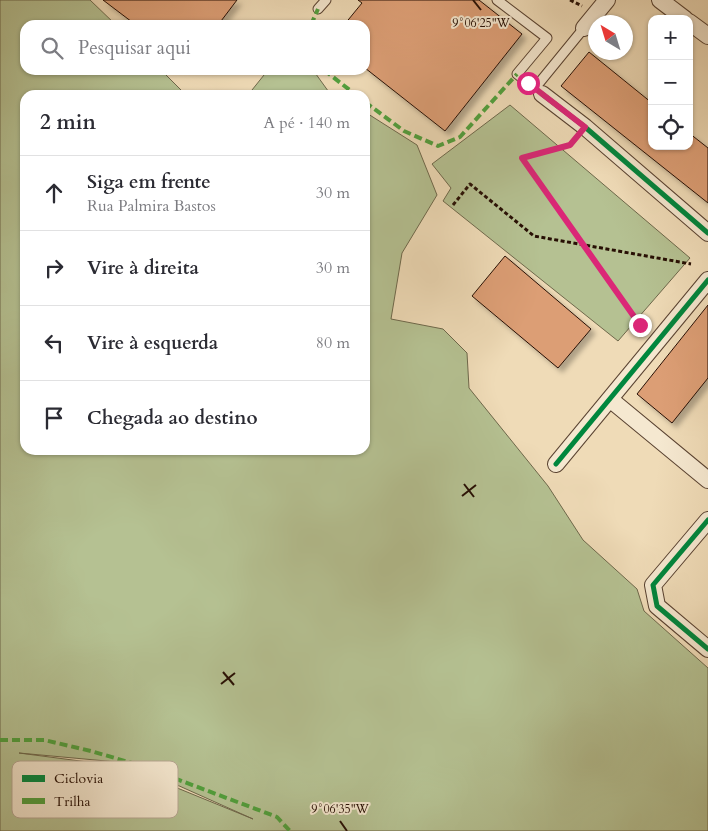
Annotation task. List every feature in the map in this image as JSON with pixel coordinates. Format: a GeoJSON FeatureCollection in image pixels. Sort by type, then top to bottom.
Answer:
{"type":"FeatureCollection","features":[{"type":"Feature","properties":{"kind":"street"},"geometry":{"type":"LineString","coordinates":[[584,28],[607,0]]}},
{"type":"Feature","properties":{"kind":"street"},"geometry":{"type":"LineString","coordinates":[[660,0],[680,15]]}},
{"type":"Feature","properties":{"kind":"street"},"geometry":{"type":"LineString","coordinates":[[693,25],[708,36]]}},
{"type":"Feature","properties":{"kind":"street"},"geometry":{"type":"LineString","coordinates":[[539,91],[585,127],[708,232]]}},
{"type":"Feature","properties":{"kind":"street"},"geometry":{"type":"LineString","coordinates":[[556,464],[611,400],[708,280]]}},
{"type":"Feature","properties":{"kind":"street"},"geometry":{"type":"LineString","coordinates":[[611,400],[708,480]]}},
{"type":"Feature","properties":{"kind":"street"},"geometry":{"type":"LineString","coordinates":[[708,520],[653,585],[657,606],[708,649]]}},
{"type":"Feature","properties":{"kind":"lane"},"geometry":{"type":"LineString","coordinates":[[318,9],[326,0]]}},
{"type":"Feature","properties":{"kind":"lane"},"geometry":{"type":"LineString","coordinates":[[497,0],[547,38],[518,74],[539,91],[584,28]]}},
{"type":"Feature","properties":{"kind":"path"},"geometry":{"type":"LineString","coordinates":[[585,127],[570,145],[522,158],[640,325]]}},
{"type":"Feature","properties":{"kind":"path"},"geometry":{"type":"LineString","coordinates":[[453,205],[470,184],[534,236],[691,264]]}},
{"type":"Feature","properties":{"kind":"green space"},"geometry":{"type":"Polygon","coordinates":[[[0,0],[90,0],[111,20],[20,20],[20,75],[166,75],[181,90],[20,90],[20,455],[370,455],[370,115],[417,145],[437,195],[402,253],[391,319],[443,329],[467,353],[469,388],[548,486],[583,540],[637,589],[644,611],[708,668],[708,831],[0,831],[0,0]]]}},
{"type":"Feature","properties":{"kind":"green space"},"geometry":{"type":"Polygon","coordinates":[[[264,75],[317,75],[327,90],[252,90],[264,75]]]}},
{"type":"Feature","properties":{"kind":"green space"},"geometry":{"type":"Polygon","coordinates":[[[510,105],[690,258],[618,341],[443,201],[451,188],[432,164],[510,105]]]}},
{"type":"Feature","properties":{"kind":"building"},"geometry":{"type":"Polygon","coordinates":[[[103,0],[237,0],[222,20],[129,20],[103,0]]]}},
{"type":"Feature","properties":{"kind":"building"},"geometry":{"type":"Polygon","coordinates":[[[358,0],[479,0],[522,34],[445,131],[370,72],[370,20],[348,20],[362,3],[358,0]]]}},
{"type":"Feature","properties":{"kind":"building"},"geometry":{"type":"Polygon","coordinates":[[[588,53],[588,60],[599,60],[648,100],[648,150],[693,150],[693,136],[708,148],[708,203],[561,86],[588,53]]]}},
{"type":"Feature","properties":{"kind":"building"},"geometry":{"type":"Polygon","coordinates":[[[505,256],[591,329],[558,368],[472,296],[505,256]]]}},
{"type":"Feature","properties":{"kind":"building"},"geometry":{"type":"Polygon","coordinates":[[[708,305],[708,378],[672,423],[637,394],[708,305]]]}},
{"type":"Feature","properties":{"kind":"marked path"},"geometry":{"type":"LineString","coordinates":[[313,20],[318,9]]}},
{"type":"Feature","properties":{"kind":"marked path"},"geometry":{"type":"LineString","coordinates":[[370,106],[404,131],[438,146],[460,137],[517,74]]}},
{"type":"Feature","properties":{"kind":"marked path"},"geometry":{"type":"LineString","coordinates":[[330,75],[350,90]]}},
{"type":"Feature","properties":{"kind":"marked path"},"geometry":{"type":"LineString","coordinates":[[0,740],[44,740],[125,761]]}},
{"type":"Feature","properties":{"kind":"marked path"},"geometry":{"type":"LineString","coordinates":[[178,780],[277,817],[290,831]]}},
{"type":"Feature","properties":{"kind":"cycle path"},"geometry":{"type":"LineString","coordinates":[[542,94],[585,127],[708,233]]}},
{"type":"Feature","properties":{"kind":"cycle path"},"geometry":{"type":"LineString","coordinates":[[556,464],[708,280]]}},
{"type":"Feature","properties":{"kind":"cycle path"},"geometry":{"type":"LineString","coordinates":[[708,520],[653,585],[657,606],[708,649]]}},
{"type":"Feature","properties":{"kind":"route"},"geometry":{"type":"LineString","coordinates":[[528,83],[585,127],[570,145],[522,158],[640,325]]}}]}
